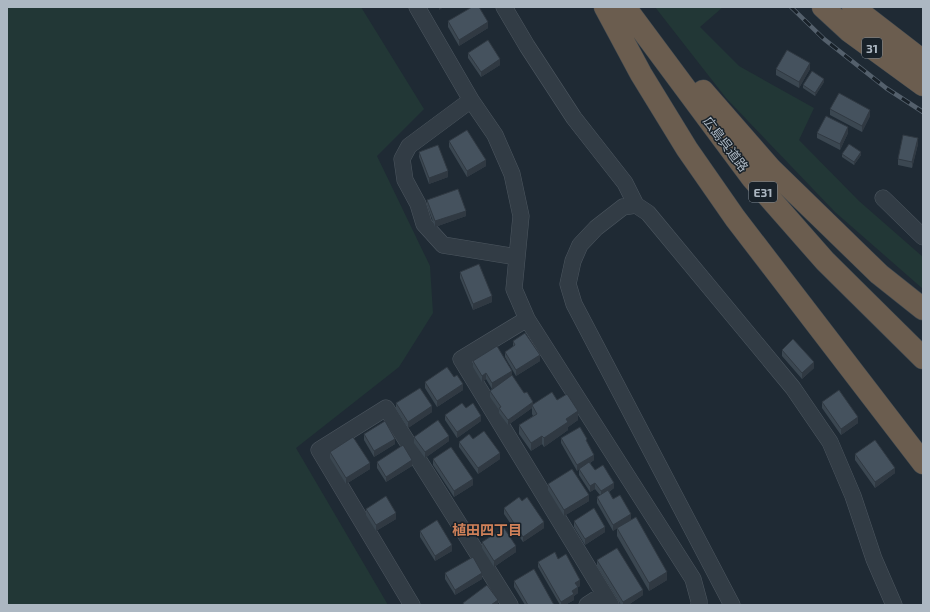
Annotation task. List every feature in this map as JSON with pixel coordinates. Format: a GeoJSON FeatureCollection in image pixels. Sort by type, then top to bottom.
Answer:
{"type":"FeatureCollection","features":[{"type":"Feature","properties":{"kind":"highway"},"geometry":{"type":"LineString","coordinates":[[605,7],[648,87],[687,149],[735,218],[923,463]]}},
{"type":"Feature","properties":{"kind":"highway"},"geometry":{"type":"LineString","coordinates":[[626,7],[680,64],[771,169],[879,274],[923,310]]}},
{"type":"Feature","properties":{"kind":"highway","name":"広島呉道路"},"geometry":{"type":"LineString","coordinates":[[626,7],[752,178],[825,261],[923,358]]}},
{"type":"Feature","properties":{"kind":"highway","name":"31"},"geometry":{"type":"LineString","coordinates":[[823,7],[849,31],[923,85]]}},
{"type":"Feature","properties":{"kind":"highway","name":"31"},"geometry":{"type":"LineString","coordinates":[[853,7],[923,61]]}},
{"type":"Feature","properties":{"kind":"street"},"geometry":{"type":"LineString","coordinates":[[417,7],[471,100],[495,135],[512,174],[521,216],[514,289],[527,319],[693,579],[699,601],[698,605]]}},
{"type":"Feature","properties":{"kind":"street"},"geometry":{"type":"LineString","coordinates":[[504,7],[527,46],[574,118],[625,183],[636,205],[648,213],[793,388],[830,442],[853,496],[874,559],[894,605]]}},
{"type":"Feature","properties":{"kind":"street"},"geometry":{"type":"LineString","coordinates":[[471,100],[409,146],[402,159],[405,180],[418,204],[424,224],[443,245],[517,257]]}},
{"type":"Feature","properties":{"kind":"street"},"geometry":{"type":"LineString","coordinates":[[883,198],[923,237]]}},
{"type":"Feature","properties":{"kind":"street"},"geometry":{"type":"LineString","coordinates":[[636,205],[624,207],[596,228],[580,245],[573,261],[568,284],[574,304],[732,605]]}},
{"type":"Feature","properties":{"kind":"street"},"geometry":{"type":"LineString","coordinates":[[527,319],[461,359],[607,600],[587,605]]}},
{"type":"Feature","properties":{"kind":"street"},"geometry":{"type":"LineString","coordinates":[[412,605],[319,450],[386,408],[510,605]]}},
{"type":"Feature","properties":{"kind":"green space"},"geometry":{"type":"Polygon","coordinates":[[[7,7],[361,7],[424,109],[377,156],[430,266],[433,313],[399,367],[296,448],[388,605],[7,605],[7,7]]]}},
{"type":"Feature","properties":{"kind":"green space"},"geometry":{"type":"Polygon","coordinates":[[[655,7],[723,7],[700,27],[739,66],[814,108],[799,140],[859,201],[923,257],[923,289],[835,212],[726,98],[655,7]]]}},
{"type":"Feature","properties":{"kind":"building"},"geometry":{"type":"Polygon","coordinates":[[[472,7],[479,7],[488,22],[459,40],[448,21],[472,7]]]}},
{"type":"Feature","properties":{"kind":"building"},"geometry":{"type":"Polygon","coordinates":[[[488,40],[500,59],[481,72],[468,53],[488,40]]]}},
{"type":"Feature","properties":{"kind":"building"},"geometry":{"type":"Polygon","coordinates":[[[787,50],[810,63],[799,82],[776,69],[787,50]]]}},
{"type":"Feature","properties":{"kind":"building"},"geometry":{"type":"Polygon","coordinates":[[[812,71],[824,79],[815,93],[803,85],[812,71]]]}},
{"type":"Feature","properties":{"kind":"building"},"geometry":{"type":"Polygon","coordinates":[[[839,93],[870,110],[862,126],[830,109],[839,93]]]}},
{"type":"Feature","properties":{"kind":"building"},"geometry":{"type":"Polygon","coordinates":[[[826,116],[848,127],[840,144],[817,133],[826,116]]]}},
{"type":"Feature","properties":{"kind":"building"},"geometry":{"type":"Polygon","coordinates":[[[467,130],[486,160],[467,171],[449,141],[467,130]]]}},
{"type":"Feature","properties":{"kind":"building"},"geometry":{"type":"Polygon","coordinates":[[[903,135],[918,138],[912,162],[898,159],[903,135]]]}},
{"type":"Feature","properties":{"kind":"building"},"geometry":{"type":"Polygon","coordinates":[[[849,144],[861,152],[854,162],[842,154],[849,144]]]}},
{"type":"Feature","properties":{"kind":"building"},"geometry":{"type":"Polygon","coordinates":[[[438,145],[448,171],[429,178],[419,152],[438,145]]]}},
{"type":"Feature","properties":{"kind":"building"},"geometry":{"type":"Polygon","coordinates":[[[458,189],[466,211],[435,221],[427,200],[458,189]]]}},
{"type":"Feature","properties":{"kind":"building"},"geometry":{"type":"Polygon","coordinates":[[[479,264],[492,296],[473,304],[460,272],[479,264]]]}},
{"type":"Feature","properties":{"kind":"building"},"geometry":{"type":"Polygon","coordinates":[[[525,333],[540,355],[516,370],[505,352],[515,345],[513,341],[525,333]]]}},
{"type":"Feature","properties":{"kind":"building"},"geometry":{"type":"Polygon","coordinates":[[[793,339],[814,362],[802,373],[782,350],[793,339]]]}},
{"type":"Feature","properties":{"kind":"building"},"geometry":{"type":"Polygon","coordinates":[[[497,346],[512,371],[492,383],[486,373],[482,376],[473,361],[497,346]]]}},
{"type":"Feature","properties":{"kind":"building"},"geometry":{"type":"Polygon","coordinates":[[[447,367],[454,377],[457,375],[463,384],[437,401],[425,382],[447,367]]]}},
{"type":"Feature","properties":{"kind":"building"},"geometry":{"type":"Polygon","coordinates":[[[512,375],[524,393],[527,392],[533,402],[508,420],[499,408],[501,407],[490,391],[512,375]]]}},
{"type":"Feature","properties":{"kind":"building"},"geometry":{"type":"Polygon","coordinates":[[[420,388],[432,406],[408,422],[396,403],[420,388]]]}},
{"type":"Feature","properties":{"kind":"building"},"geometry":{"type":"Polygon","coordinates":[[[839,390],[858,417],[841,429],[822,402],[839,390]]]}},
{"type":"Feature","properties":{"kind":"building"},"geometry":{"type":"Polygon","coordinates":[[[552,392],[557,400],[567,394],[578,411],[566,419],[568,422],[544,438],[542,436],[531,443],[519,425],[537,414],[532,405],[552,392]]]}},
{"type":"Feature","properties":{"kind":"building"},"geometry":{"type":"Polygon","coordinates":[[[462,403],[466,408],[473,403],[481,416],[457,432],[445,415],[462,403]]]}},
{"type":"Feature","properties":{"kind":"building"},"geometry":{"type":"Polygon","coordinates":[[[438,420],[449,436],[425,452],[414,437],[438,420]]]}},
{"type":"Feature","properties":{"kind":"building"},"geometry":{"type":"Polygon","coordinates":[[[385,421],[395,439],[374,451],[364,434],[385,421]]]}},
{"type":"Feature","properties":{"kind":"building"},"geometry":{"type":"Polygon","coordinates":[[[580,427],[594,455],[577,465],[561,438],[580,427]]]}},
{"type":"Feature","properties":{"kind":"building"},"geometry":{"type":"Polygon","coordinates":[[[484,431],[500,453],[478,468],[459,442],[469,434],[473,439],[484,431]]]}},
{"type":"Feature","properties":{"kind":"building"},"geometry":{"type":"Polygon","coordinates":[[[353,437],[370,463],[346,478],[330,452],[353,437]]]}},
{"type":"Feature","properties":{"kind":"building"},"geometry":{"type":"Polygon","coordinates":[[[875,440],[895,468],[875,482],[855,454],[875,440]]]}},
{"type":"Feature","properties":{"kind":"building"},"geometry":{"type":"Polygon","coordinates":[[[403,445],[412,460],[386,477],[377,462],[403,445]]]}},
{"type":"Feature","properties":{"kind":"building"},"geometry":{"type":"Polygon","coordinates":[[[451,447],[473,479],[454,491],[433,459],[451,447]]]}},
{"type":"Feature","properties":{"kind":"building"},"geometry":{"type":"Polygon","coordinates":[[[589,462],[595,470],[603,465],[614,483],[601,491],[595,483],[590,486],[579,469],[589,462]]]}},
{"type":"Feature","properties":{"kind":"building"},"geometry":{"type":"Polygon","coordinates":[[[572,469],[589,495],[564,510],[548,484],[572,469]]]}},
{"type":"Feature","properties":{"kind":"building"},"geometry":{"type":"Polygon","coordinates":[[[608,490],[613,499],[620,495],[631,514],[613,525],[597,497],[608,490]]]}},
{"type":"Feature","properties":{"kind":"building"},"geometry":{"type":"Polygon","coordinates":[[[386,496],[396,513],[376,525],[366,509],[386,496]]]}},
{"type":"Feature","properties":{"kind":"building"},"geometry":{"type":"Polygon","coordinates":[[[519,497],[522,501],[527,497],[544,522],[523,537],[504,508],[519,497]]]}},
{"type":"Feature","properties":{"kind":"building"},"geometry":{"type":"Polygon","coordinates":[[[594,508],[605,527],[585,539],[574,521],[594,508]]]}},
{"type":"Feature","properties":{"kind":"building"},"geometry":{"type":"Polygon","coordinates":[[[636,517],[667,572],[649,583],[617,528],[636,517]]]}},
{"type":"Feature","properties":{"kind":"building"},"geometry":{"type":"Polygon","coordinates":[[[437,520],[452,545],[435,556],[420,531],[437,520]]]}},
{"type":"Feature","properties":{"kind":"building"},"geometry":{"type":"Polygon","coordinates":[[[504,528],[516,546],[494,561],[482,542],[504,528]]]}},
{"type":"Feature","properties":{"kind":"building"},"geometry":{"type":"Polygon","coordinates":[[[617,548],[643,590],[623,602],[597,560],[617,548]]]}},
{"type":"Feature","properties":{"kind":"building"},"geometry":{"type":"Polygon","coordinates":[[[555,552],[558,559],[566,554],[580,580],[575,583],[578,587],[572,591],[574,594],[561,602],[538,562],[555,552]]]}},
{"type":"Feature","properties":{"kind":"building"},"geometry":{"type":"Polygon","coordinates":[[[473,557],[482,573],[455,590],[445,573],[473,557]]]}},
{"type":"Feature","properties":{"kind":"building"},"geometry":{"type":"Polygon","coordinates":[[[534,569],[554,605],[528,605],[514,581],[534,569]]]}},
{"type":"Feature","properties":{"kind":"building"},"geometry":{"type":"Polygon","coordinates":[[[487,585],[498,600],[491,605],[464,605],[463,603],[487,585]]]}},
{"type":"Feature","properties":{"kind":"railway"},"geometry":{"type":"LineString","coordinates":[[791,7],[824,39],[886,88],[923,112]]}},
{"type":"Feature","properties":{"kind":"district","name":"植田四丁目"},"geometry":{"type":"Point","coordinates":[487,529]}}]}
